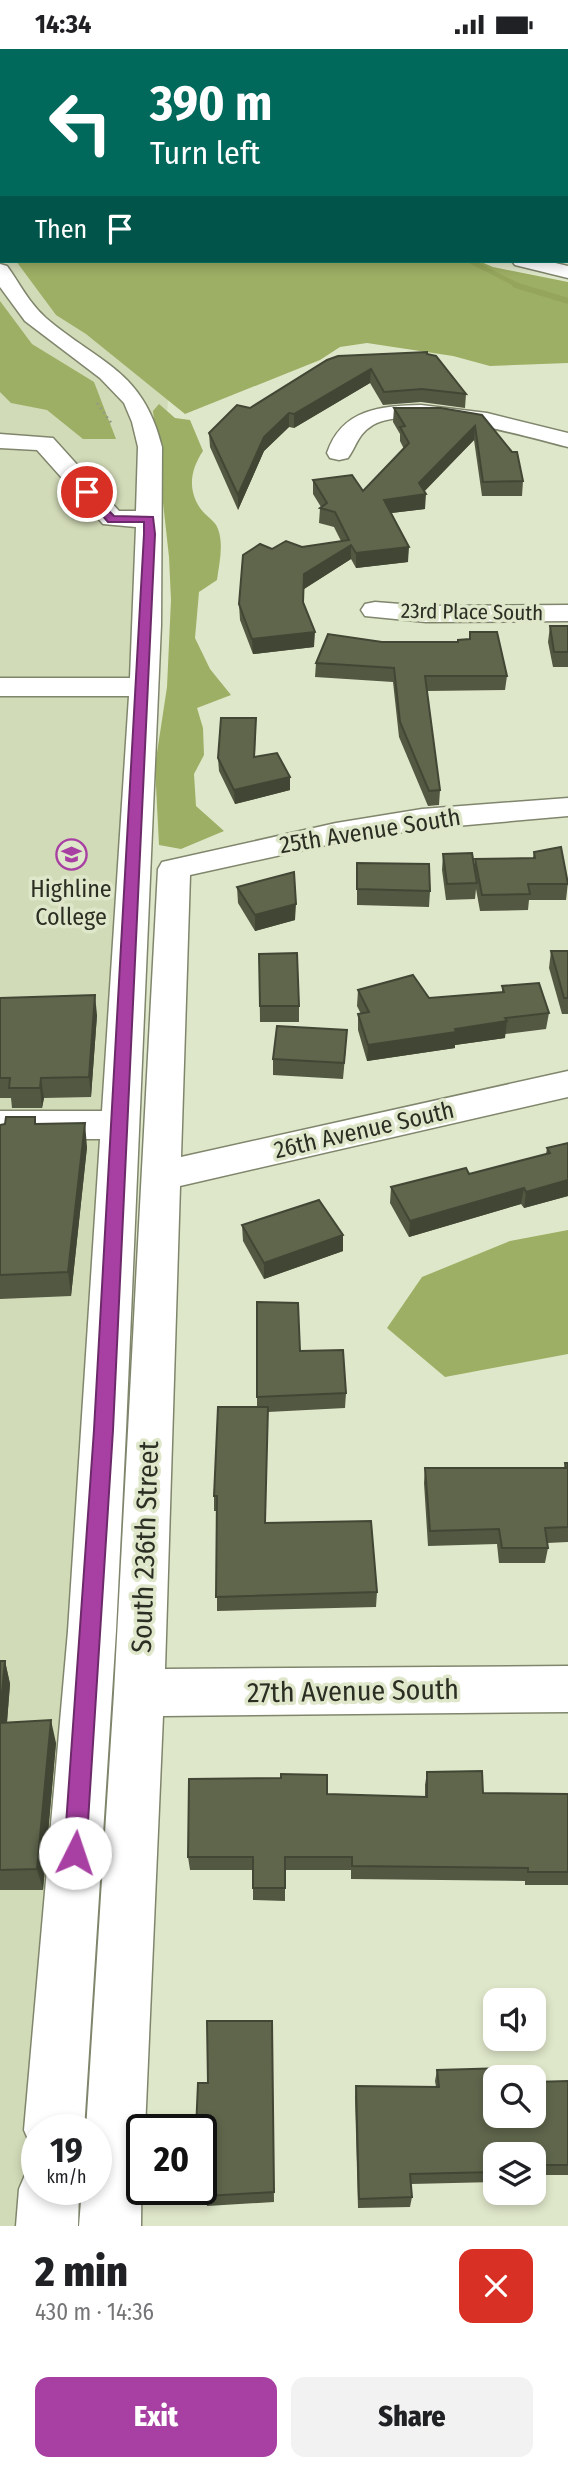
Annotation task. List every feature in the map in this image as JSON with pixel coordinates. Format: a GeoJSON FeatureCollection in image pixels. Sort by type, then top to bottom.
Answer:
{"type":"FeatureCollection","features":[{"type":"Feature","properties":{"kind":"street"},"geometry":{"type":"LineString","coordinates":[[530,263],[568,272]]}},
{"type":"Feature","properties":{"kind":"street"},"geometry":{"type":"LineString","coordinates":[[0,270],[15,295],[37,321],[113,377],[135,401],[146,422],[150,447],[143,687],[92,1631],[55,2114]]}},
{"type":"Feature","properties":{"kind":"street"},"geometry":{"type":"LineString","coordinates":[[339,453],[347,433],[362,422],[396,412],[423,411],[459,415],[568,440]]}},
{"type":"Feature","properties":{"kind":"street"},"geometry":{"type":"LineString","coordinates":[[0,441],[44,443],[111,519],[149,519]]}},
{"type":"Feature","properties":{"kind":"street","name":"23rd Place South"},"geometry":{"type":"LineString","coordinates":[[375,610],[426,614],[568,613]]}},
{"type":"Feature","properties":{"kind":"street"},"geometry":{"type":"LineString","coordinates":[[0,687],[143,687]]}},
{"type":"Feature","properties":{"kind":"street","name":"25th Avenue South"},"geometry":{"type":"LineString","coordinates":[[174,869],[337,832],[449,816],[568,807]]}},
{"type":"Feature","properties":{"kind":"street","name":"South 236th Street"},"geometry":{"type":"LineString","coordinates":[[110,2226],[139,1693],[174,869]]}},
{"type":"Feature","properties":{"kind":"street","name":"26th Avenue South"},"geometry":{"type":"LineString","coordinates":[[159,1176],[568,1084]]}},
{"type":"Feature","properties":{"kind":"street"},"geometry":{"type":"LineString","coordinates":[[0,1125],[120,1125]]}},
{"type":"Feature","properties":{"kind":"street","name":"27th Avenue South"},"geometry":{"type":"LineString","coordinates":[[139,1693],[568,1689]]}},
{"type":"Feature","properties":{"kind":"street"},"geometry":{"type":"LineString","coordinates":[[47,2226],[49,2205]]}},
{"type":"Feature","properties":{"kind":"path"},"geometry":{"type":"LineString","coordinates":[[95,400],[117,430]]}},
{"type":"Feature","properties":{"kind":"shaded area","name":"Highline College"},"geometry":{"type":"Polygon","coordinates":[[[0,263],[176,263],[107,1450],[39,2114],[21,2114],[21,2205],[48,2205],[62,2226],[0,2226],[0,263]]]}},
{"type":"Feature","properties":{"kind":"green space"},"geometry":{"type":"Polygon","coordinates":[[[17,263],[484,263],[568,282],[568,363],[490,366],[453,356],[367,343],[340,347],[320,360],[185,414],[86,334],[56,315],[17,263]]]}},
{"type":"Feature","properties":{"kind":"green space"},"geometry":{"type":"Polygon","coordinates":[[[0,301],[32,344],[94,382],[116,439],[83,439],[47,410],[11,403],[0,392],[0,301]]]}},
{"type":"Feature","properties":{"kind":"green space"},"geometry":{"type":"Polygon","coordinates":[[[159,404],[175,418],[190,420],[203,451],[193,472],[193,493],[200,508],[217,526],[221,548],[217,580],[199,592],[195,638],[210,669],[231,695],[197,708],[203,728],[204,755],[194,774],[196,806],[224,831],[181,849],[159,845],[155,766],[167,687],[171,600],[153,411],[159,404]]]}},
{"type":"Feature","properties":{"kind":"green space"},"geometry":{"type":"Polygon","coordinates":[[[568,1230],[568,1354],[445,1377],[387,1328],[422,1277],[510,1241],[568,1230]]]}},
{"type":"Feature","properties":{"kind":"building"},"geometry":{"type":"Polygon","coordinates":[[[427,352],[436,356],[466,394],[422,389],[384,392],[371,369],[294,414],[289,413],[264,437],[238,495],[209,433],[237,405],[250,408],[327,360],[338,356],[427,352]]]}},
{"type":"Feature","properties":{"kind":"building"},"geometry":{"type":"Polygon","coordinates":[[[394,408],[441,408],[482,415],[512,452],[517,452],[523,481],[483,482],[475,426],[419,483],[426,494],[384,500],[409,547],[356,553],[351,545],[304,574],[303,602],[315,632],[252,639],[239,604],[243,555],[260,544],[272,549],[286,541],[302,547],[349,540],[335,512],[320,508],[327,503],[313,480],[352,475],[363,491],[409,443],[400,427],[405,426],[394,408]]]}},
{"type":"Feature","properties":{"kind":"building"},"geometry":{"type":"Polygon","coordinates":[[[550,626],[568,626],[568,652],[554,652],[550,626]]]}},
{"type":"Feature","properties":{"kind":"building"},"geometry":{"type":"Polygon","coordinates":[[[470,632],[497,632],[507,676],[425,676],[440,790],[429,791],[400,722],[394,668],[316,663],[328,634],[382,642],[458,642],[470,639],[470,632]]]}},
{"type":"Feature","properties":{"kind":"building"},"geometry":{"type":"Polygon","coordinates":[[[221,718],[256,718],[254,757],[277,753],[290,777],[234,790],[218,758],[221,718]]]}},
{"type":"Feature","properties":{"kind":"building"},"geometry":{"type":"Polygon","coordinates":[[[561,847],[568,884],[528,884],[530,894],[482,895],[475,859],[535,858],[534,852],[561,847]]]}},
{"type":"Feature","properties":{"kind":"building"},"geometry":{"type":"Polygon","coordinates":[[[472,853],[477,883],[447,884],[443,854],[472,853]]]}},
{"type":"Feature","properties":{"kind":"building"},"geometry":{"type":"Polygon","coordinates":[[[357,863],[429,864],[430,891],[357,889],[357,863]]]}},
{"type":"Feature","properties":{"kind":"building"},"geometry":{"type":"Polygon","coordinates":[[[294,872],[296,904],[255,915],[237,887],[294,872]]]}},
{"type":"Feature","properties":{"kind":"building"},"geometry":{"type":"Polygon","coordinates":[[[551,951],[568,951],[568,998],[564,998],[551,951]]]}},
{"type":"Feature","properties":{"kind":"building"},"geometry":{"type":"Polygon","coordinates":[[[297,953],[299,1006],[260,1006],[259,954],[297,953]]]}},
{"type":"Feature","properties":{"kind":"building"},"geometry":{"type":"Polygon","coordinates":[[[413,975],[429,998],[504,992],[502,986],[539,983],[549,1013],[505,1018],[507,1021],[455,1029],[456,1032],[368,1045],[358,1014],[369,1012],[358,990],[413,975]]]}},
{"type":"Feature","properties":{"kind":"building"},"geometry":{"type":"Polygon","coordinates":[[[95,995],[89,1077],[41,1078],[40,1088],[9,1088],[10,1078],[0,1078],[0,998],[95,995]]]}},
{"type":"Feature","properties":{"kind":"building"},"geometry":{"type":"Polygon","coordinates":[[[277,1026],[347,1030],[344,1063],[273,1059],[277,1026]]]}},
{"type":"Feature","properties":{"kind":"building"},"geometry":{"type":"Polygon","coordinates":[[[6,1117],[35,1117],[35,1124],[85,1123],[68,1272],[0,1275],[0,1125],[5,1124],[6,1117]]]}},
{"type":"Feature","properties":{"kind":"building"},"geometry":{"type":"Polygon","coordinates":[[[568,1143],[568,1180],[526,1192],[524,1188],[410,1221],[391,1187],[466,1168],[469,1174],[550,1153],[547,1148],[568,1143]]]}},
{"type":"Feature","properties":{"kind":"building"},"geometry":{"type":"Polygon","coordinates":[[[319,1200],[343,1235],[264,1263],[242,1225],[319,1200]]]}},
{"type":"Feature","properties":{"kind":"building"},"geometry":{"type":"Polygon","coordinates":[[[257,1302],[298,1303],[300,1351],[343,1350],[346,1393],[257,1397],[257,1302]]]}},
{"type":"Feature","properties":{"kind":"building"},"geometry":{"type":"Polygon","coordinates":[[[218,1407],[268,1407],[265,1523],[371,1521],[377,1592],[216,1597],[217,1496],[214,1496],[218,1407]]]}},
{"type":"Feature","properties":{"kind":"building"},"geometry":{"type":"Polygon","coordinates":[[[565,1463],[568,1463],[568,1527],[545,1528],[548,1548],[502,1548],[499,1529],[430,1531],[425,1468],[566,1468],[565,1463]]]}},
{"type":"Feature","properties":{"kind":"building"},"geometry":{"type":"Polygon","coordinates":[[[0,1661],[5,1661],[0,1714],[0,1661]]]}},
{"type":"Feature","properties":{"kind":"building"},"geometry":{"type":"Polygon","coordinates":[[[51,1720],[37,1869],[0,1870],[0,1723],[51,1720]]]}},
{"type":"Feature","properties":{"kind":"building"},"geometry":{"type":"Polygon","coordinates":[[[482,1771],[483,1793],[568,1794],[568,1872],[528,1872],[528,1868],[352,1866],[352,1857],[285,1857],[285,1888],[253,1888],[253,1857],[188,1857],[189,1779],[281,1778],[281,1774],[327,1775],[327,1794],[427,1797],[427,1772],[482,1771]]]}},
{"type":"Feature","properties":{"kind":"building"},"geometry":{"type":"Polygon","coordinates":[[[207,2021],[272,2021],[274,2192],[217,2195],[217,2114],[197,2114],[198,2083],[208,2083],[207,2021]]]}},
{"type":"Feature","properties":{"kind":"building"},"geometry":{"type":"Polygon","coordinates":[[[483,2069],[483,2128],[546,2128],[546,2082],[568,2081],[568,2165],[546,2165],[546,2142],[483,2142],[483,2172],[410,2174],[412,2197],[359,2199],[356,2086],[439,2087],[437,2070],[483,2069]]]}},
{"type":"Feature","properties":{"kind":"waterway"},"geometry":{"type":"LineString","coordinates":[[474,263],[519,286]]}},
{"type":"Feature","properties":{"kind":"waterway"},"geometry":{"type":"LineString","coordinates":[[515,285],[568,301]]}},
{"type":"Feature","properties":{"kind":"place","name":"Highline College"},"geometry":{"type":"Point","coordinates":[71,855]}},
{"type":"Feature","properties":{"kind":"route"},"geometry":{"type":"LineString","coordinates":[[75,1853],[104,1430],[150,534],[149,519],[111,519],[87,492]]}}]}
